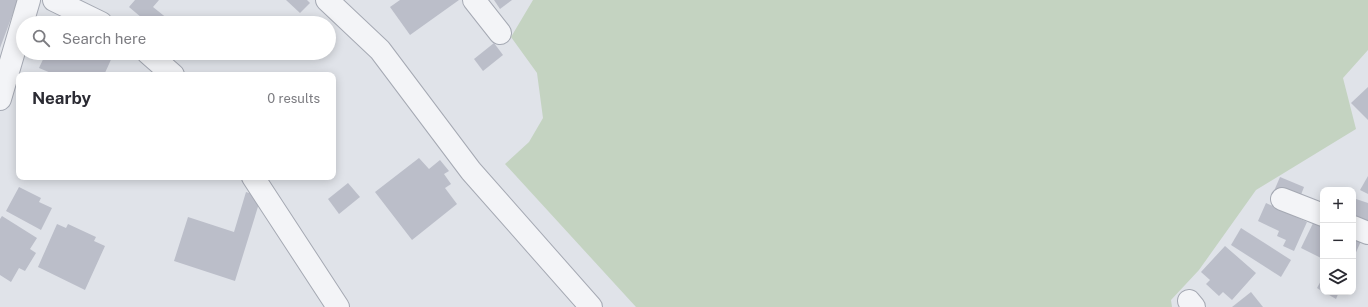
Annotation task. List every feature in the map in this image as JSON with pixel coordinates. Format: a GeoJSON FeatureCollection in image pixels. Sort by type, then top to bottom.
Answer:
{"type":"FeatureCollection","features":[{"type":"Feature","properties":{"kind":"street"},"geometry":{"type":"LineString","coordinates":[[24,16],[29,0]]}},
{"type":"Feature","properties":{"kind":"street"},"geometry":{"type":"LineString","coordinates":[[54,0],[87,16]]}},
{"type":"Feature","properties":{"kind":"street"},"geometry":{"type":"LineString","coordinates":[[327,0],[380,50],[471,171],[591,307]]}},
{"type":"Feature","properties":{"kind":"street"},"geometry":{"type":"LineString","coordinates":[[474,0],[500,33]]}},
{"type":"Feature","properties":{"kind":"street"},"geometry":{"type":"LineString","coordinates":[[0,99],[16,44]]}},
{"type":"Feature","properties":{"kind":"street"},"geometry":{"type":"LineString","coordinates":[[156,60],[170,72]]}},
{"type":"Feature","properties":{"kind":"street"},"geometry":{"type":"LineString","coordinates":[[254,180],[338,307]]}},
{"type":"Feature","properties":{"kind":"street"},"geometry":{"type":"LineString","coordinates":[[1282,199],[1320,214]]}},
{"type":"Feature","properties":{"kind":"street"},"geometry":{"type":"LineString","coordinates":[[1356,228],[1368,233]]}},
{"type":"Feature","properties":{"kind":"green space"},"geometry":{"type":"Polygon","coordinates":[[[533,0],[1368,0],[1368,50],[1343,78],[1356,129],[1256,190],[1199,270],[1171,300],[1172,307],[636,307],[505,164],[529,142],[543,118],[537,73],[511,37],[533,0]]]}},
{"type":"Feature","properties":{"kind":"building"},"geometry":{"type":"Polygon","coordinates":[[[0,0],[18,0],[0,48],[0,0]]]}},
{"type":"Feature","properties":{"kind":"building"},"geometry":{"type":"Polygon","coordinates":[[[135,0],[159,0],[153,7],[164,16],[140,16],[129,7],[135,0]]]}},
{"type":"Feature","properties":{"kind":"building"},"geometry":{"type":"Polygon","coordinates":[[[286,0],[307,0],[310,3],[300,13],[286,0]]]}},
{"type":"Feature","properties":{"kind":"building"},"geometry":{"type":"Polygon","coordinates":[[[400,0],[459,0],[410,35],[390,7],[400,0]]]}},
{"type":"Feature","properties":{"kind":"building"},"geometry":{"type":"Polygon","coordinates":[[[494,0],[512,0],[500,9],[494,0]]]}},
{"type":"Feature","properties":{"kind":"building"},"geometry":{"type":"Polygon","coordinates":[[[494,43],[503,55],[483,71],[474,59],[494,43]]]}},
{"type":"Feature","properties":{"kind":"building"},"geometry":{"type":"Polygon","coordinates":[[[43,60],[111,60],[105,72],[49,72],[39,68],[43,60]]]}},
{"type":"Feature","properties":{"kind":"building"},"geometry":{"type":"Polygon","coordinates":[[[1368,87],[1368,120],[1351,103],[1368,87]]]}},
{"type":"Feature","properties":{"kind":"building"},"geometry":{"type":"Polygon","coordinates":[[[419,158],[429,169],[440,160],[449,171],[444,174],[451,184],[445,188],[457,204],[412,240],[375,192],[419,158]]]}},
{"type":"Feature","properties":{"kind":"building"},"geometry":{"type":"Polygon","coordinates":[[[1368,176],[1368,194],[1360,190],[1368,176]]]}},
{"type":"Feature","properties":{"kind":"building"},"geometry":{"type":"Polygon","coordinates":[[[1280,177],[1304,187],[1299,200],[1274,191],[1280,177]]]}},
{"type":"Feature","properties":{"kind":"building"},"geometry":{"type":"Polygon","coordinates":[[[348,183],[360,197],[339,214],[328,199],[348,183]]]}},
{"type":"Feature","properties":{"kind":"building"},"geometry":{"type":"Polygon","coordinates":[[[19,187],[41,198],[39,202],[52,208],[41,230],[6,211],[19,187]]]}},
{"type":"Feature","properties":{"kind":"building"},"geometry":{"type":"Polygon","coordinates":[[[246,192],[261,197],[235,281],[174,261],[188,217],[234,232],[246,192]]]}},
{"type":"Feature","properties":{"kind":"building"},"geometry":{"type":"Polygon","coordinates":[[[1356,199],[1368,203],[1368,222],[1356,220],[1356,199]]]}},
{"type":"Feature","properties":{"kind":"building"},"geometry":{"type":"Polygon","coordinates":[[[1266,203],[1307,222],[1294,251],[1283,246],[1286,240],[1277,236],[1279,231],[1258,221],[1266,203]]]}},
{"type":"Feature","properties":{"kind":"building"},"geometry":{"type":"Polygon","coordinates":[[[2,216],[37,238],[30,249],[36,253],[25,271],[19,268],[11,282],[0,275],[0,219],[2,216]]]}},
{"type":"Feature","properties":{"kind":"building"},"geometry":{"type":"Polygon","coordinates":[[[1316,217],[1320,219],[1320,258],[1301,248],[1316,217]]]}},
{"type":"Feature","properties":{"kind":"building"},"geometry":{"type":"Polygon","coordinates":[[[57,224],[66,228],[68,224],[96,237],[94,241],[105,246],[85,290],[38,267],[57,224]]]}},
{"type":"Feature","properties":{"kind":"building"},"geometry":{"type":"Polygon","coordinates":[[[1241,228],[1291,260],[1281,277],[1231,245],[1241,228]]]}},
{"type":"Feature","properties":{"kind":"building"},"geometry":{"type":"Polygon","coordinates":[[[1356,236],[1362,239],[1356,252],[1356,236]]]}},
{"type":"Feature","properties":{"kind":"building"},"geometry":{"type":"Polygon","coordinates":[[[1225,246],[1256,273],[1232,300],[1223,292],[1219,296],[1206,284],[1210,280],[1201,272],[1225,246]]]}},
{"type":"Feature","properties":{"kind":"building"},"geometry":{"type":"Polygon","coordinates":[[[1320,282],[1320,290],[1317,288],[1320,282]]]}},
{"type":"Feature","properties":{"kind":"building"},"geometry":{"type":"Polygon","coordinates":[[[1251,292],[1263,307],[1232,307],[1251,292]]]}},
{"type":"Feature","properties":{"kind":"building"},"geometry":{"type":"Polygon","coordinates":[[[1329,295],[1338,295],[1336,299],[1329,295]]]}}]}
